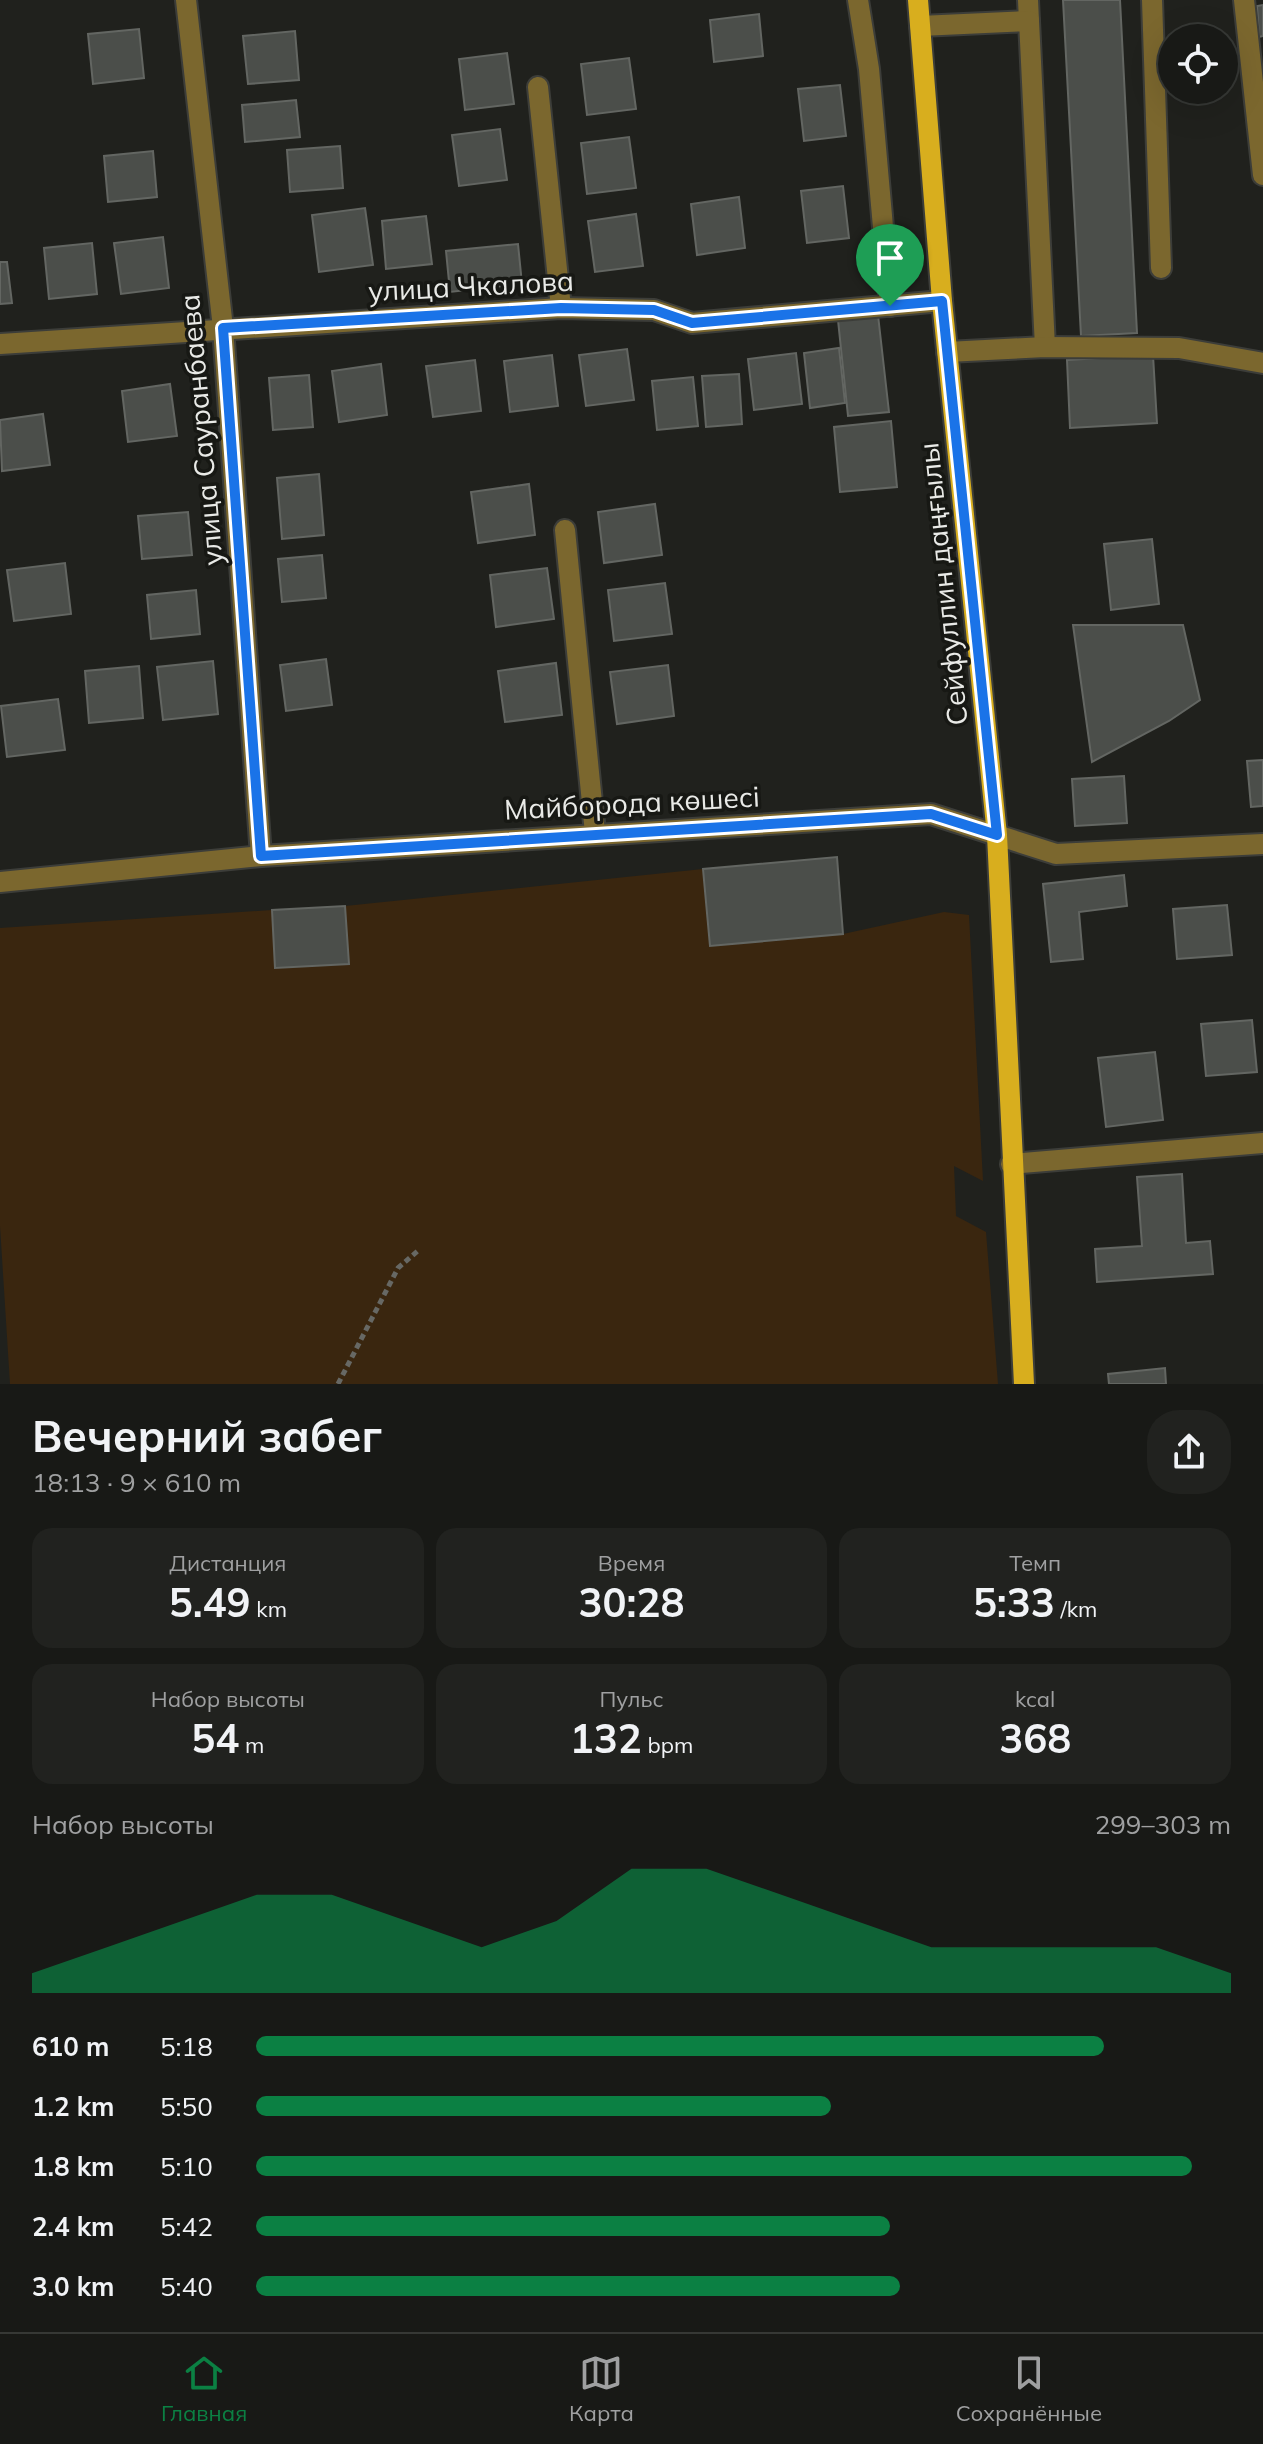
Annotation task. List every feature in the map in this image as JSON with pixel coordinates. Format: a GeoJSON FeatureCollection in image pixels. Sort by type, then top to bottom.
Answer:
{"type":"FeatureCollection","features":[{"type":"Feature","properties":{"kind":"main road","name":"Сейфуллин даңғылы"},"geometry":{"type":"LineString","coordinates":[[918,0],[942,301],[997,835],[1024,1384]]}},
{"type":"Feature","properties":{"kind":"street","name":"улица Сауранбаева"},"geometry":{"type":"LineString","coordinates":[[186,0],[223,328],[261,856]]}},
{"type":"Feature","properties":{"kind":"street"},"geometry":{"type":"LineString","coordinates":[[858,0],[869,69],[890,306]]}},
{"type":"Feature","properties":{"kind":"street"},"geometry":{"type":"LineString","coordinates":[[1152,0],[1161,268]]}},
{"type":"Feature","properties":{"kind":"street"},"geometry":{"type":"LineString","coordinates":[[1244,0],[1263,175]]}},
{"type":"Feature","properties":{"kind":"street"},"geometry":{"type":"LineString","coordinates":[[920,26],[1028,10],[1045,347]]}},
{"type":"Feature","properties":{"kind":"street"},"geometry":{"type":"LineString","coordinates":[[538,87],[561,308]]}},
{"type":"Feature","properties":{"kind":"street","name":"улица Чкалова"},"geometry":{"type":"LineString","coordinates":[[0,344],[561,308],[654,310],[692,323],[942,301]]}},
{"type":"Feature","properties":{"kind":"street"},"geometry":{"type":"LineString","coordinates":[[947,352],[1045,347],[1179,348],[1263,363]]}},
{"type":"Feature","properties":{"kind":"street"},"geometry":{"type":"LineString","coordinates":[[565,530],[595,833]]}},
{"type":"Feature","properties":{"kind":"street","name":"Майборода көшесі"},"geometry":{"type":"LineString","coordinates":[[0,882],[261,856],[931,814],[1056,854],[1263,844]]}},
{"type":"Feature","properties":{"kind":"street"},"geometry":{"type":"LineString","coordinates":[[1011,1164],[1263,1143]]}},
{"type":"Feature","properties":{"kind":"path"},"geometry":{"type":"LineString","coordinates":[[338,1384],[398,1268],[420,1249]]}},
{"type":"Feature","properties":{"kind":"shaded area"},"geometry":{"type":"Polygon","coordinates":[[[703,869],[711,946],[843,934],[944,912],[969,915],[983,1181],[954,1166],[956,1216],[986,1232],[998,1384],[10,1384],[0,1226],[0,928],[272,910],[275,968],[349,963],[345,906],[703,869]]]}},
{"type":"Feature","properties":{"kind":"building"},"geometry":{"type":"Polygon","coordinates":[[[1063,0],[1120,0],[1137,333],[1081,336],[1063,0]]]}},
{"type":"Feature","properties":{"kind":"building"},"geometry":{"type":"Polygon","coordinates":[[[1263,5],[1263,36],[1259,37],[1257,6],[1263,5]]]}},
{"type":"Feature","properties":{"kind":"building"},"geometry":{"type":"Polygon","coordinates":[[[759,14],[763,56],[714,62],[710,20],[759,14]]]}},
{"type":"Feature","properties":{"kind":"building"},"geometry":{"type":"Polygon","coordinates":[[[139,29],[144,78],[93,84],[88,34],[139,29]]]}},
{"type":"Feature","properties":{"kind":"building"},"geometry":{"type":"Polygon","coordinates":[[[295,31],[299,80],[248,84],[243,36],[295,31]]]}},
{"type":"Feature","properties":{"kind":"building"},"geometry":{"type":"Polygon","coordinates":[[[507,53],[514,104],[465,110],[459,59],[507,53]]]}},
{"type":"Feature","properties":{"kind":"building"},"geometry":{"type":"Polygon","coordinates":[[[629,58],[636,109],[587,115],[581,64],[629,58]]]}},
{"type":"Feature","properties":{"kind":"building"},"geometry":{"type":"Polygon","coordinates":[[[840,85],[846,136],[804,141],[798,89],[840,85]]]}},
{"type":"Feature","properties":{"kind":"building"},"geometry":{"type":"Polygon","coordinates":[[[296,100],[300,137],[245,142],[242,105],[296,100]]]}},
{"type":"Feature","properties":{"kind":"building"},"geometry":{"type":"Polygon","coordinates":[[[500,129],[507,180],[459,186],[452,135],[500,129]]]}},
{"type":"Feature","properties":{"kind":"building"},"geometry":{"type":"Polygon","coordinates":[[[629,137],[636,188],[587,194],[581,143],[629,137]]]}},
{"type":"Feature","properties":{"kind":"building"},"geometry":{"type":"Polygon","coordinates":[[[340,146],[343,188],[290,192],[287,150],[340,146]]]}},
{"type":"Feature","properties":{"kind":"building"},"geometry":{"type":"Polygon","coordinates":[[[153,151],[157,197],[108,202],[104,156],[153,151]]]}},
{"type":"Feature","properties":{"kind":"building"},"geometry":{"type":"Polygon","coordinates":[[[843,186],[849,238],[807,243],[801,191],[843,186]]]}},
{"type":"Feature","properties":{"kind":"building"},"geometry":{"type":"Polygon","coordinates":[[[739,197],[745,248],[697,255],[691,204],[739,197]]]}},
{"type":"Feature","properties":{"kind":"building"},"geometry":{"type":"Polygon","coordinates":[[[365,208],[373,265],[319,272],[312,215],[365,208]]]}},
{"type":"Feature","properties":{"kind":"building"},"geometry":{"type":"Polygon","coordinates":[[[636,214],[643,266],[595,272],[588,221],[636,214]]]}},
{"type":"Feature","properties":{"kind":"building"},"geometry":{"type":"Polygon","coordinates":[[[426,216],[432,264],[386,269],[382,221],[426,216]]]}},
{"type":"Feature","properties":{"kind":"building"},"geometry":{"type":"Polygon","coordinates":[[[163,237],[169,288],[121,294],[114,243],[163,237]]]}},
{"type":"Feature","properties":{"kind":"building"},"geometry":{"type":"Polygon","coordinates":[[[92,243],[97,294],[49,299],[44,248],[92,243]]]}},
{"type":"Feature","properties":{"kind":"building"},"geometry":{"type":"Polygon","coordinates":[[[518,244],[522,284],[450,292],[446,251],[518,244]]]}},
{"type":"Feature","properties":{"kind":"building"},"geometry":{"type":"Polygon","coordinates":[[[0,262],[7,262],[12,303],[0,304],[0,262]]]}},
{"type":"Feature","properties":{"kind":"building"},"geometry":{"type":"Polygon","coordinates":[[[878,315],[889,412],[848,416],[838,320],[878,315]]]}},
{"type":"Feature","properties":{"kind":"building"},"geometry":{"type":"Polygon","coordinates":[[[839,348],[845,403],[810,408],[804,353],[839,348]]]}},
{"type":"Feature","properties":{"kind":"building"},"geometry":{"type":"Polygon","coordinates":[[[627,349],[634,400],[586,406],[579,355],[627,349]]]}},
{"type":"Feature","properties":{"kind":"building"},"geometry":{"type":"Polygon","coordinates":[[[796,353],[802,404],[754,410],[748,359],[796,353]]]}},
{"type":"Feature","properties":{"kind":"building"},"geometry":{"type":"Polygon","coordinates":[[[552,355],[558,406],[510,412],[504,361],[552,355]]]}},
{"type":"Feature","properties":{"kind":"building"},"geometry":{"type":"Polygon","coordinates":[[[1153,355],[1157,423],[1070,428],[1067,360],[1153,355]]]}},
{"type":"Feature","properties":{"kind":"building"},"geometry":{"type":"Polygon","coordinates":[[[475,360],[481,411],[433,417],[426,366],[475,360]]]}},
{"type":"Feature","properties":{"kind":"building"},"geometry":{"type":"Polygon","coordinates":[[[381,364],[387,415],[339,422],[332,371],[381,364]]]}},
{"type":"Feature","properties":{"kind":"building"},"geometry":{"type":"Polygon","coordinates":[[[739,374],[742,424],[706,427],[702,376],[739,374]]]}},
{"type":"Feature","properties":{"kind":"building"},"geometry":{"type":"Polygon","coordinates":[[[309,375],[313,427],[273,430],[269,378],[309,375]]]}},
{"type":"Feature","properties":{"kind":"building"},"geometry":{"type":"Polygon","coordinates":[[[693,377],[698,426],[657,430],[652,381],[693,377]]]}},
{"type":"Feature","properties":{"kind":"building"},"geometry":{"type":"Polygon","coordinates":[[[170,384],[177,436],[128,442],[122,391],[170,384]]]}},
{"type":"Feature","properties":{"kind":"building"},"geometry":{"type":"Polygon","coordinates":[[[43,414],[50,465],[2,471],[0,420],[43,414]]]}},
{"type":"Feature","properties":{"kind":"building"},"geometry":{"type":"Polygon","coordinates":[[[891,421],[897,487],[840,492],[834,427],[891,421]]]}},
{"type":"Feature","properties":{"kind":"building"},"geometry":{"type":"Polygon","coordinates":[[[319,474],[324,535],[282,539],[277,478],[319,474]]]}},
{"type":"Feature","properties":{"kind":"building"},"geometry":{"type":"Polygon","coordinates":[[[529,484],[535,535],[478,543],[471,492],[529,484]]]}},
{"type":"Feature","properties":{"kind":"building"},"geometry":{"type":"Polygon","coordinates":[[[655,504],[662,555],[604,563],[598,512],[655,504]]]}},
{"type":"Feature","properties":{"kind":"building"},"geometry":{"type":"Polygon","coordinates":[[[188,512],[192,555],[142,559],[138,516],[188,512]]]}},
{"type":"Feature","properties":{"kind":"building"},"geometry":{"type":"Polygon","coordinates":[[[1152,539],[1159,604],[1111,610],[1104,544],[1152,539]]]}},
{"type":"Feature","properties":{"kind":"building"},"geometry":{"type":"Polygon","coordinates":[[[322,555],[326,598],[282,602],[278,559],[322,555]]]}},
{"type":"Feature","properties":{"kind":"building"},"geometry":{"type":"Polygon","coordinates":[[[65,563],[71,614],[14,621],[7,570],[65,563]]]}},
{"type":"Feature","properties":{"kind":"building"},"geometry":{"type":"Polygon","coordinates":[[[547,568],[554,619],[496,627],[490,575],[547,568]]]}},
{"type":"Feature","properties":{"kind":"building"},"geometry":{"type":"Polygon","coordinates":[[[665,583],[672,634],[614,641],[608,590],[665,583]]]}},
{"type":"Feature","properties":{"kind":"building"},"geometry":{"type":"Polygon","coordinates":[[[196,590],[200,634],[151,639],[147,595],[196,590]]]}},
{"type":"Feature","properties":{"kind":"building"},"geometry":{"type":"Polygon","coordinates":[[[1073,625],[1183,625],[1200,700],[1169,721],[1092,762],[1073,625]]]}},
{"type":"Feature","properties":{"kind":"building"},"geometry":{"type":"Polygon","coordinates":[[[326,659],[332,705],[286,711],[280,665],[326,659]]]}},
{"type":"Feature","properties":{"kind":"building"},"geometry":{"type":"Polygon","coordinates":[[[213,661],[218,714],[163,720],[157,667],[213,661]]]}},
{"type":"Feature","properties":{"kind":"building"},"geometry":{"type":"Polygon","coordinates":[[[556,663],[562,715],[505,722],[498,671],[556,663]]]}},
{"type":"Feature","properties":{"kind":"building"},"geometry":{"type":"Polygon","coordinates":[[[668,665],[674,716],[617,724],[610,672],[668,665]]]}},
{"type":"Feature","properties":{"kind":"building"},"geometry":{"type":"Polygon","coordinates":[[[139,666],[143,718],[89,723],[85,671],[139,666]]]}},
{"type":"Feature","properties":{"kind":"building"},"geometry":{"type":"Polygon","coordinates":[[[58,699],[65,750],[7,757],[1,706],[58,699]]]}},
{"type":"Feature","properties":{"kind":"building"},"geometry":{"type":"Polygon","coordinates":[[[1263,760],[1263,806],[1251,807],[1247,761],[1263,760]]]}},
{"type":"Feature","properties":{"kind":"building"},"geometry":{"type":"Polygon","coordinates":[[[1124,776],[1127,823],[1075,826],[1072,779],[1124,776]]]}},
{"type":"Feature","properties":{"kind":"building"},"geometry":{"type":"Polygon","coordinates":[[[837,857],[843,934],[710,946],[703,869],[837,857]]]}},
{"type":"Feature","properties":{"kind":"building"},"geometry":{"type":"Polygon","coordinates":[[[1124,875],[1127,906],[1079,912],[1083,959],[1051,962],[1043,884],[1124,875]]]}},
{"type":"Feature","properties":{"kind":"building"},"geometry":{"type":"Polygon","coordinates":[[[1227,905],[1232,955],[1177,959],[1173,909],[1227,905]]]}},
{"type":"Feature","properties":{"kind":"building"},"geometry":{"type":"Polygon","coordinates":[[[345,906],[349,964],[275,968],[272,910],[345,906]]]}},
{"type":"Feature","properties":{"kind":"building"},"geometry":{"type":"Polygon","coordinates":[[[1252,1020],[1257,1072],[1206,1076],[1201,1024],[1252,1020]]]}},
{"type":"Feature","properties":{"kind":"building"},"geometry":{"type":"Polygon","coordinates":[[[1155,1052],[1163,1120],[1106,1127],[1098,1058],[1155,1052]]]}},
{"type":"Feature","properties":{"kind":"building"},"geometry":{"type":"Polygon","coordinates":[[[1182,1174],[1186,1243],[1210,1241],[1213,1274],[1097,1282],[1095,1249],[1142,1246],[1137,1177],[1182,1174]]]}},
{"type":"Feature","properties":{"kind":"building"},"geometry":{"type":"Polygon","coordinates":[[[1165,1368],[1166,1384],[1109,1384],[1108,1374],[1165,1368]]]}},
{"type":"Feature","properties":{"kind":"route"},"geometry":{"type":"LineString","coordinates":[[942,301],[997,835],[931,814],[261,856],[223,328],[561,308],[654,310],[692,323],[890,306],[942,301]]}}]}
